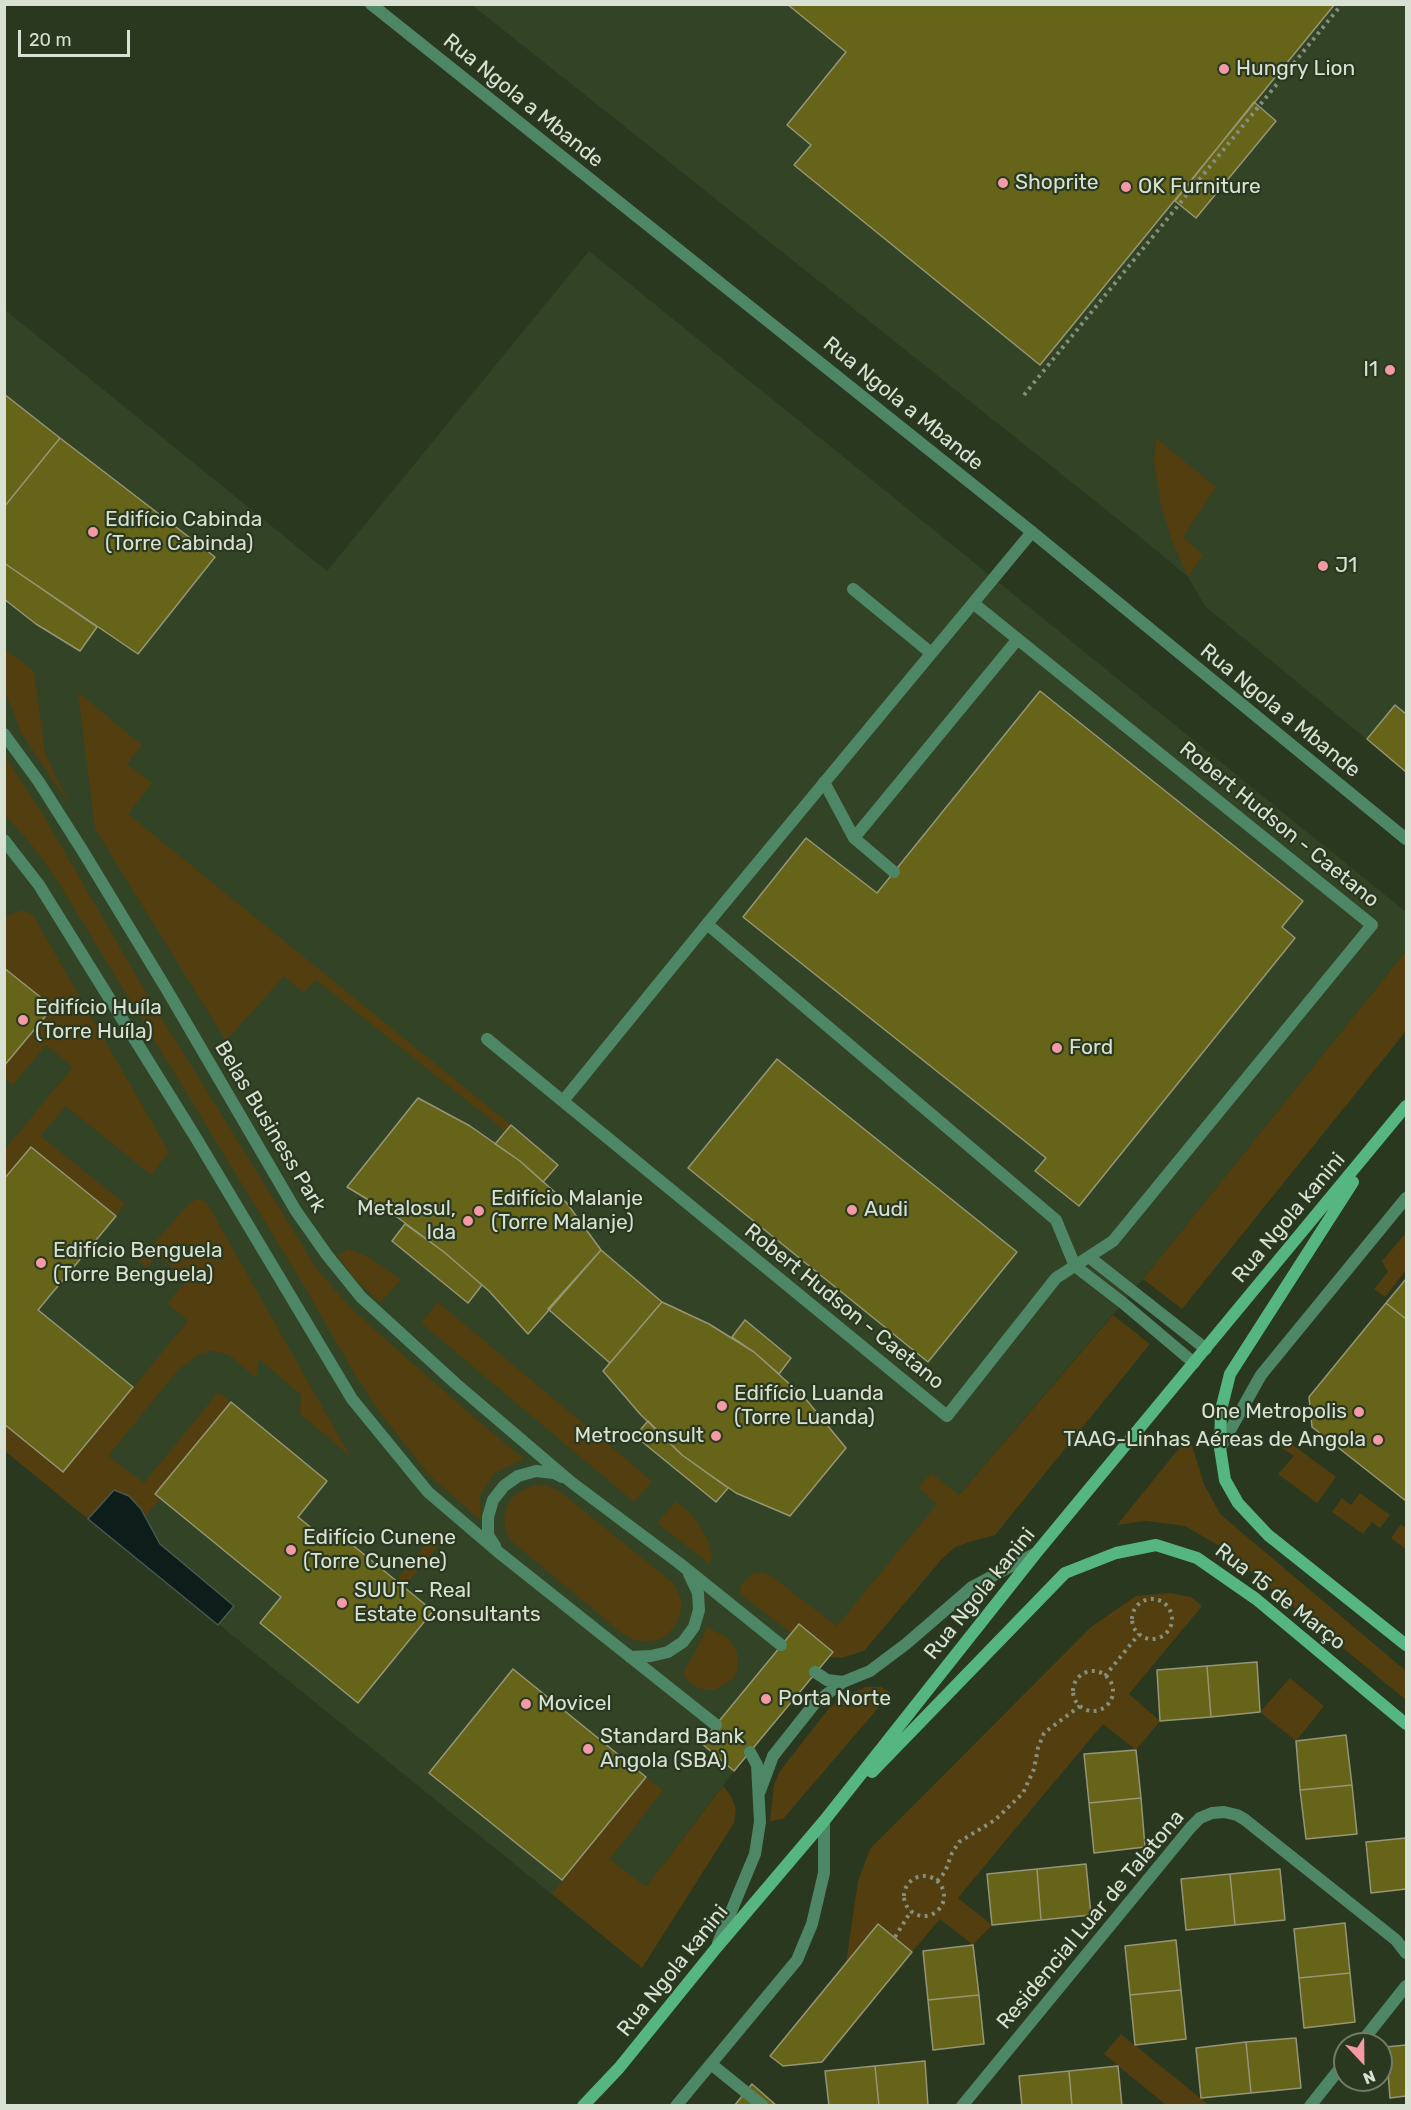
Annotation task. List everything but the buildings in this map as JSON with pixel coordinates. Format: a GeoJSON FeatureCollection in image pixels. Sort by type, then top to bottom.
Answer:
{"type":"FeatureCollection","features":[{"type":"Feature","properties":{"kind":"street","name":"Rua Ngola a Mbande"},"geometry":{"type":"LineString","coordinates":[[371,4],[1032,532],[1407,839]]}},
{"type":"Feature","properties":{"kind":"street"},"geometry":{"type":"LineString","coordinates":[[563,1101],[1032,532]]}},
{"type":"Feature","properties":{"kind":"street"},"geometry":{"type":"LineString","coordinates":[[853,589],[931,653]]}},
{"type":"Feature","properties":{"kind":"street","name":"Robert Hudson - Caetano"},"geometry":{"type":"LineString","coordinates":[[487,1038],[946,1416],[1056,1278],[1113,1241],[1372,925],[973,603]]}},
{"type":"Feature","properties":{"kind":"street"},"geometry":{"type":"LineString","coordinates":[[854,837],[1017,640]]}},
{"type":"Feature","properties":{"kind":"street","name":"Belas Business Park"},"geometry":{"type":"LineString","coordinates":[[4,734],[39,782],[78,844],[167,990],[296,1211],[361,1297],[455,1383],[571,1482],[679,1563],[781,1645]]}},
{"type":"Feature","properties":{"kind":"street"},"geometry":{"type":"LineString","coordinates":[[824,782],[854,837],[894,872]]}},
{"type":"Feature","properties":{"kind":"street"},"geometry":{"type":"LineString","coordinates":[[4,840],[39,885],[196,1138],[352,1399],[428,1492],[497,1551],[716,1725]]}},
{"type":"Feature","properties":{"kind":"street"},"geometry":{"type":"LineString","coordinates":[[707,924],[1056,1220],[1075,1266],[1194,1363]]}},
{"type":"Feature","properties":{"kind":"street","name":"Rua Ngola kanini"},"geometry":{"type":"LineString","coordinates":[[583,2106],[619,2068],[717,1947],[824,1821],[1037,1552],[1407,1106]]}},
{"type":"Feature","properties":{"kind":"street"},"geometry":{"type":"LineString","coordinates":[[1382,1138],[1230,1374],[1221,1410],[1220,1448],[1226,1480],[1238,1503],[1268,1536],[1407,1645]]}},
{"type":"Feature","properties":{"kind":"street"},"geometry":{"type":"LineString","coordinates":[[1220,1448],[1261,1376],[1407,1198]]}},
{"type":"Feature","properties":{"kind":"street"},"geometry":{"type":"LineString","coordinates":[[1089,1257],[1206,1349]]}},
{"type":"Feature","properties":{"kind":"street","name":"Belas Business Park"},"geometry":{"type":"LineString","coordinates":[[497,1551],[488,1535],[488,1517],[493,1500],[504,1486],[519,1476],[536,1472],[554,1473],[571,1482]]}},
{"type":"Feature","properties":{"kind":"street","name":"Rua 15 de Março"},"geometry":{"type":"LineString","coordinates":[[824,1821],[1065,1573],[1116,1553],[1156,1545],[1197,1558],[1248,1593],[1407,1724]]}},
{"type":"Feature","properties":{"kind":"street"},"geometry":{"type":"LineString","coordinates":[[759,1791],[772,1756],[815,1702],[843,1682],[870,1671],[906,1644],[972,1587],[1037,1552]]}},
{"type":"Feature","properties":{"kind":"street","name":"Belas Business Park"},"geometry":{"type":"LineString","coordinates":[[630,1657],[668,1652],[683,1642],[694,1627],[699,1610],[698,1593],[691,1576],[679,1563]]}},
{"type":"Feature","properties":{"kind":"street"},"geometry":{"type":"LineString","coordinates":[[816,1672],[827,1680],[843,1682]]}},
{"type":"Feature","properties":{"kind":"street"},"geometry":{"type":"LineString","coordinates":[[717,1947],[755,1854],[760,1822],[759,1791],[757,1765],[750,1752]]}},
{"type":"Feature","properties":{"kind":"street","name":"Residencial Luar de Talatona"},"geometry":{"type":"LineString","coordinates":[[962,2106],[1191,1827],[1200,1818],[1212,1813],[1224,1812],[1244,1819],[1396,1940],[1407,1953]]}},
{"type":"Feature","properties":{"kind":"street"},"geometry":{"type":"LineString","coordinates":[[682,2104],[711,2064],[797,1960],[812,1924],[824,1873],[824,1821]]}},
{"type":"Feature","properties":{"kind":"street"},"geometry":{"type":"LineString","coordinates":[[1370,2032],[1407,1986]]}},
{"type":"Feature","properties":{"kind":"street"},"geometry":{"type":"LineString","coordinates":[[711,2064],[763,2106]]}},
{"type":"Feature","properties":{"kind":"street"},"geometry":{"type":"LineString","coordinates":[[1310,2106],[1333,2077]]}},
{"type":"Feature","properties":{"kind":"path"},"geometry":{"type":"LineString","coordinates":[[1024,395],[1342,4]]}},
{"type":"Feature","properties":{"kind":"path"},"geometry":{"type":"LineString","coordinates":[[1149,1600],[1162,1603],[1167,1607],[1172,1620],[1167,1632],[1156,1639],[1149,1639],[1139,1634],[1132,1617],[1137,1606],[1149,1600]]}},
{"type":"Feature","properties":{"kind":"path"},"geometry":{"type":"LineString","coordinates":[[1105,1676],[1139,1634]]}},
{"type":"Feature","properties":{"kind":"path"},"geometry":{"type":"LineString","coordinates":[[1090,1672],[1097,1672],[1105,1676],[1112,1685],[1112,1699],[1108,1704],[1097,1711],[1080,1706],[1073,1690],[1078,1678],[1090,1672]]}},
{"type":"Feature","properties":{"kind":"path"},"geometry":{"type":"LineString","coordinates":[[938,1881],[945,1872],[959,1842],[995,1820],[1023,1793],[1034,1769],[1044,1733],[1080,1706]]}},
{"type":"Feature","properties":{"kind":"path"},"geometry":{"type":"LineString","coordinates":[[921,1876],[928,1876],[938,1881],[944,1897],[939,1909],[922,1916],[911,1911],[905,1900],[909,1883],[921,1876]]}},
{"type":"Feature","properties":{"kind":"path"},"geometry":{"type":"LineString","coordinates":[[895,1937],[911,1911]]}},
{"type":"Feature","properties":{"kind":"shaded area"},"geometry":{"type":"Polygon","coordinates":[[[472,5],[1406,5],[1406,772],[1206,607],[1188,577],[1139,536],[472,5]]]}},
{"type":"Feature","properties":{"kind":"shaded area"},"geometry":{"type":"Polygon","coordinates":[[[589,251],[1406,912],[1406,951],[1143,1279],[958,1496],[718,1757],[734,1771],[607,1939],[5,1451],[4,309],[327,571],[589,251]]]}},
{"type":"Feature","properties":{"kind":"shaded area"},"geometry":{"type":"Polygon","coordinates":[[[1156,438],[1216,487],[1183,537],[1203,555],[1188,577],[1172,541],[1161,505],[1154,461],[1156,438]]]}},
{"type":"Feature","properties":{"kind":"shaded area"},"geometry":{"type":"Polygon","coordinates":[[[4,648],[34,671],[45,753],[70,806],[20,731],[5,694],[4,648]]]}},
{"type":"Feature","properties":{"kind":"shaded area"},"geometry":{"type":"Polygon","coordinates":[[[78,692],[142,745],[127,764],[152,783],[128,814],[511,1125],[505,1131],[316,980],[304,993],[284,976],[226,1041],[95,829],[78,692]]]}},
{"type":"Feature","properties":{"kind":"shaded area"},"geometry":{"type":"Polygon","coordinates":[[[5,756],[45,818],[150,999],[317,1269],[350,1307],[524,1459],[495,1473],[480,1495],[481,1521],[428,1474],[378,1410],[55,877],[32,845],[5,815],[5,756]]]}},
{"type":"Feature","properties":{"kind":"shaded area"},"geometry":{"type":"Polygon","coordinates":[[[23,910],[33,915],[169,1152],[151,1175],[66,1106],[47,1128],[41,1136],[125,1204],[116,1216],[5,1179],[5,1149],[73,1067],[46,1045],[13,1085],[5,1078],[4,1067],[53,1007],[5,968],[5,919],[8,915],[23,910]]]}},
{"type":"Feature","properties":{"kind":"shaded area"},"geometry":{"type":"Polygon","coordinates":[[[1406,951],[1406,1031],[1182,1309],[1143,1279],[1406,951]]]}},
{"type":"Feature","properties":{"kind":"shaded area"},"geometry":{"type":"Polygon","coordinates":[[[198,1198],[207,1203],[350,1456],[300,1414],[301,1395],[259,1359],[256,1378],[229,1355],[213,1351],[200,1354],[178,1370],[108,1456],[144,1483],[218,1392],[231,1402],[156,1494],[160,1498],[145,1517],[141,1509],[114,1490],[88,1519],[5,1451],[4,1424],[64,1471],[188,1321],[167,1303],[187,1280],[158,1255],[147,1267],[138,1261],[189,1204],[198,1198]]]}},
{"type":"Feature","properties":{"kind":"shaded area"},"geometry":{"type":"Polygon","coordinates":[[[1406,1233],[1406,1270],[1385,1297],[1374,1289],[1388,1272],[1382,1261],[1406,1233]]]}},
{"type":"Feature","properties":{"kind":"shaded area"},"geometry":{"type":"Polygon","coordinates":[[[348,1249],[369,1257],[401,1280],[380,1303],[352,1276],[338,1256],[348,1249]]]}},
{"type":"Feature","properties":{"kind":"shaded area"},"geometry":{"type":"Polygon","coordinates":[[[438,1302],[652,1481],[634,1502],[421,1323],[438,1302]]]}},
{"type":"Feature","properties":{"kind":"shaded area"},"geometry":{"type":"Polygon","coordinates":[[[1113,1315],[1150,1344],[995,1535],[954,1548],[864,1651],[841,1658],[828,1657],[799,1624],[791,1633],[739,1593],[742,1583],[752,1574],[762,1572],[771,1576],[837,1626],[937,1504],[918,1488],[931,1473],[959,1495],[1113,1315]]]}},
{"type":"Feature","properties":{"kind":"shaded area"},"geometry":{"type":"Polygon","coordinates":[[[1189,1436],[1204,1484],[1220,1514],[1406,1671],[1406,1700],[1221,1547],[1185,1526],[1146,1521],[1117,1525],[1189,1436]]]}},
{"type":"Feature","properties":{"kind":"shaded area"},"geometry":{"type":"Polygon","coordinates":[[[1281,1436],[1336,1477],[1317,1503],[1278,1474],[1294,1456],[1276,1444],[1281,1436]]]}},
{"type":"Feature","properties":{"kind":"shaded area"},"geometry":{"type":"Polygon","coordinates":[[[534,1485],[545,1485],[557,1489],[672,1582],[682,1603],[675,1626],[667,1635],[645,1642],[634,1640],[623,1634],[510,1540],[505,1529],[504,1517],[507,1506],[513,1497],[534,1485]]]}},
{"type":"Feature","properties":{"kind":"shaded area"},"geometry":{"type":"Polygon","coordinates":[[[1360,1493],[1390,1515],[1380,1528],[1372,1522],[1363,1534],[1332,1512],[1342,1498],[1351,1505],[1360,1493]]]}},
{"type":"Feature","properties":{"kind":"shaded area"},"geometry":{"type":"Polygon","coordinates":[[[676,1501],[690,1513],[701,1528],[709,1543],[712,1556],[710,1564],[657,1523],[676,1501]]]}},
{"type":"Feature","properties":{"kind":"shaded area"},"geometry":{"type":"Polygon","coordinates":[[[1401,1524],[1406,1528],[1406,1549],[1391,1538],[1401,1524]]]}},
{"type":"Feature","properties":{"kind":"shaded area"},"geometry":{"type":"Polygon","coordinates":[[[438,1529],[447,1536],[404,1587],[396,1580],[438,1529]]]}},
{"type":"Feature","properties":{"kind":"shaded area"},"geometry":{"type":"Polygon","coordinates":[[[1170,1593],[1191,1597],[1202,1606],[1129,1694],[1160,1721],[1136,1750],[1103,1724],[958,1898],[992,1925],[973,1945],[940,1919],[912,1952],[878,1924],[846,1963],[858,1881],[870,1849],[1091,1627],[1136,1596],[1170,1593]]]}},
{"type":"Feature","properties":{"kind":"shaded area"},"geometry":{"type":"Polygon","coordinates":[[[707,1627],[728,1638],[738,1653],[737,1672],[732,1680],[715,1690],[696,1687],[683,1673],[707,1627]]]}},
{"type":"Feature","properties":{"kind":"shaded area"},"geometry":{"type":"Polygon","coordinates":[[[1290,1678],[1324,1706],[1296,1741],[1260,1712],[1290,1678]]]}},
{"type":"Feature","properties":{"kind":"shaded area"},"geometry":{"type":"Polygon","coordinates":[[[866,1687],[881,1687],[891,1693],[783,1819],[770,1821],[774,1785],[780,1771],[830,1707],[847,1695],[866,1687]]]}},
{"type":"Feature","properties":{"kind":"shaded area"},"geometry":{"type":"Polygon","coordinates":[[[646,1777],[663,1790],[610,1859],[646,1887],[723,1786],[731,1796],[736,1810],[734,1823],[642,1968],[552,1894],[646,1777]]]}},
{"type":"Feature","properties":{"kind":"shaded area"},"geometry":{"type":"Polygon","coordinates":[[[1121,2034],[1209,2105],[1166,2105],[1104,2054],[1121,2034]]]}},
{"type":"Feature","properties":{"kind":"water"},"geometry":{"type":"Polygon","coordinates":[[[114,1490],[129,1496],[141,1509],[160,1544],[234,1606],[218,1625],[88,1519],[114,1490]]]}},
{"type":"Feature","properties":{"kind":"place","name":"Hungry Lion"},"geometry":{"type":"Point","coordinates":[1224,69]}},
{"type":"Feature","properties":{"kind":"place","name":"Shoprite"},"geometry":{"type":"Point","coordinates":[1003,183]}},
{"type":"Feature","properties":{"kind":"place","name":"OK Furniture"},"geometry":{"type":"Point","coordinates":[1126,187]}},
{"type":"Feature","properties":{"kind":"place","name":"I1"},"geometry":{"type":"Point","coordinates":[1390,370]}},
{"type":"Feature","properties":{"kind":"place","name":"Edifício Cabinda (Torre Cabinda)"},"geometry":{"type":"Point","coordinates":[93,532]}},
{"type":"Feature","properties":{"kind":"place","name":"J1"},"geometry":{"type":"Point","coordinates":[1323,566]}},
{"type":"Feature","properties":{"kind":"place","name":"Edifício Huíla (Torre Huíla)"},"geometry":{"type":"Point","coordinates":[23,1020]}},
{"type":"Feature","properties":{"kind":"place","name":"Ford"},"geometry":{"type":"Point","coordinates":[1057,1048]}},
{"type":"Feature","properties":{"kind":"place","name":"Audi"},"geometry":{"type":"Point","coordinates":[852,1210]}},
{"type":"Feature","properties":{"kind":"place","name":"Edifício Malanje (Torre Malanje)"},"geometry":{"type":"Point","coordinates":[479,1211]}},
{"type":"Feature","properties":{"kind":"place","name":"Metalosul, lda"},"geometry":{"type":"Point","coordinates":[468,1221]}},
{"type":"Feature","properties":{"kind":"place","name":"Edifício Benguela (Torre Benguela)"},"geometry":{"type":"Point","coordinates":[41,1263]}},
{"type":"Feature","properties":{"kind":"place","name":"Edifício Luanda (Torre Luanda)"},"geometry":{"type":"Point","coordinates":[722,1406]}},
{"type":"Feature","properties":{"kind":"place","name":"One Metropolis"},"geometry":{"type":"Point","coordinates":[1359,1412]}},
{"type":"Feature","properties":{"kind":"place","name":"Metroconsult"},"geometry":{"type":"Point","coordinates":[716,1436]}},
{"type":"Feature","properties":{"kind":"place","name":"TAAG-Linhas Aéreas de Angola"},"geometry":{"type":"Point","coordinates":[1378,1440]}},
{"type":"Feature","properties":{"kind":"place","name":"Edifício Cunene (Torre Cunene)"},"geometry":{"type":"Point","coordinates":[291,1550]}},
{"type":"Feature","properties":{"kind":"place","name":"SUUT - Real Estate Consultants"},"geometry":{"type":"Point","coordinates":[342,1603]}},
{"type":"Feature","properties":{"kind":"place","name":"Porta Norte"},"geometry":{"type":"Point","coordinates":[766,1699]}},
{"type":"Feature","properties":{"kind":"place","name":"Movicel"},"geometry":{"type":"Point","coordinates":[526,1704]}},
{"type":"Feature","properties":{"kind":"place","name":"Standard Bank Angola (SBA)"},"geometry":{"type":"Point","coordinates":[588,1749]}}]}
